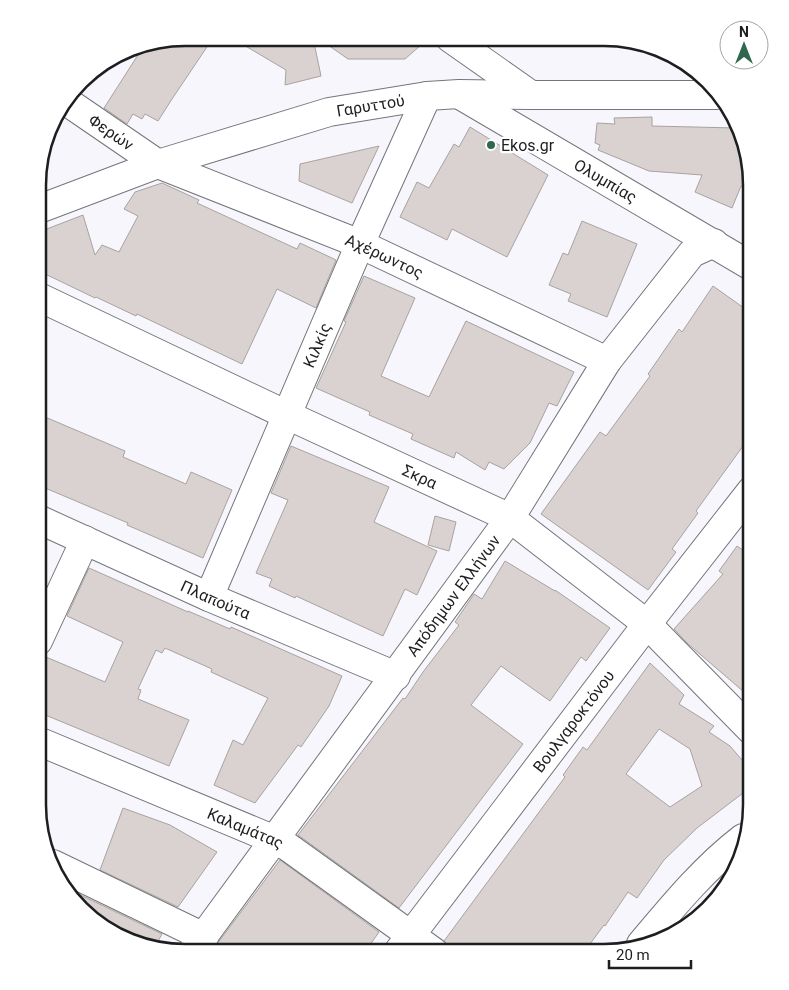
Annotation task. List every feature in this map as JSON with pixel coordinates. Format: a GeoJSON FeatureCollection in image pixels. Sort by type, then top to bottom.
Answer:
{"type":"FeatureCollection","features":[{"type":"Feature","properties":{"kind":"street"},"geometry":{"type":"LineString","coordinates":[[462,46],[531,95]]}},
{"type":"Feature","properties":{"kind":"street","name":"Γαρυττού"},"geometry":{"type":"LineString","coordinates":[[46,206],[158,164],[328,112],[427,96],[459,94],[709,95]]}},
{"type":"Feature","properties":{"kind":"street","name":"Ολυμπίας"},"geometry":{"type":"LineString","coordinates":[[459,94],[743,260]]}},
{"type":"Feature","properties":{"kind":"street","name":"Κιλκίς"},"geometry":{"type":"LineString","coordinates":[[209,597],[360,244],[427,96]]}},
{"type":"Feature","properties":{"kind":"street","name":"Φερών"},"geometry":{"type":"LineString","coordinates":[[72,105],[158,164]]}},
{"type":"Feature","properties":{"kind":"street","name":"Αχέρωντος"},"geometry":{"type":"LineString","coordinates":[[158,164],[360,244],[608,361]]}},
{"type":"Feature","properties":{"kind":"street","name":"Απόδημων Ελλήνων"},"geometry":{"type":"LineString","coordinates":[[199,943],[510,518],[608,361],[692,253],[714,243]]}},
{"type":"Feature","properties":{"kind":"street","name":"Σκρα"},"geometry":{"type":"LineString","coordinates":[[46,301],[510,518],[647,624],[742,721]]}},
{"type":"Feature","properties":{"kind":"street","name":"Βουλγαροκτόνου"},"geometry":{"type":"LineString","coordinates":[[405,943],[647,624],[742,502]]}},
{"type":"Feature","properties":{"kind":"street","name":"Πλαπούτα"},"geometry":{"type":"LineString","coordinates":[[46,523],[209,597],[396,676]]}},
{"type":"Feature","properties":{"kind":"street"},"geometry":{"type":"LineString","coordinates":[[46,625],[85,540]]}},
{"type":"Feature","properties":{"kind":"street","name":"Καλαμάτας"},"geometry":{"type":"LineString","coordinates":[[46,744],[288,847],[403,943]]}},
{"type":"Feature","properties":{"kind":"street"},"geometry":{"type":"LineString","coordinates":[[648,936],[709,867],[737,843]]}},
{"type":"Feature","properties":{"kind":"street"},"geometry":{"type":"LineString","coordinates":[[63,869],[196,943]]}},
{"type":"Feature","properties":{"kind":"building"},"geometry":{"type":"Polygon","coordinates":[[[419,46],[405,59],[348,59],[330,47],[419,46]]]}},
{"type":"Feature","properties":{"kind":"building"},"geometry":{"type":"Polygon","coordinates":[[[207,47],[158,121],[145,114],[142,119],[133,114],[127,124],[104,108],[138,55],[158,49],[207,47]]]}},
{"type":"Feature","properties":{"kind":"building"},"geometry":{"type":"Polygon","coordinates":[[[247,47],[315,47],[321,76],[285,85],[286,70],[247,47]]]}},
{"type":"Feature","properties":{"kind":"building"},"geometry":{"type":"Polygon","coordinates":[[[652,117],[652,126],[730,128],[738,149],[742,167],[743,186],[741,186],[732,208],[695,192],[702,175],[649,171],[598,150],[600,145],[595,143],[597,123],[615,124],[614,118],[652,117]]]}},
{"type":"Feature","properties":{"kind":"building"},"geometry":{"type":"Polygon","coordinates":[[[470,127],[548,175],[507,257],[452,229],[447,240],[400,217],[417,182],[429,188],[454,144],[459,147],[470,127]]]}},
{"type":"Feature","properties":{"kind":"building"},"geometry":{"type":"Polygon","coordinates":[[[379,146],[352,203],[299,181],[300,164],[379,146]]]}},
{"type":"Feature","properties":{"kind":"building"},"geometry":{"type":"Polygon","coordinates":[[[162,183],[199,200],[197,203],[297,249],[300,243],[336,260],[316,308],[277,289],[242,364],[137,314],[136,316],[46,274],[46,229],[83,215],[95,255],[102,245],[119,252],[138,216],[124,209],[135,192],[162,183]]]}},
{"type":"Feature","properties":{"kind":"building"},"geometry":{"type":"Polygon","coordinates":[[[582,221],[637,244],[607,317],[568,301],[571,294],[549,285],[563,253],[568,255],[582,221]]]}},
{"type":"Feature","properties":{"kind":"building"},"geometry":{"type":"Polygon","coordinates":[[[364,276],[415,298],[381,376],[429,397],[466,321],[574,372],[557,406],[549,403],[530,443],[504,469],[489,462],[485,470],[456,452],[454,458],[411,439],[413,434],[369,415],[370,412],[316,388],[346,322],[344,321],[364,276]]]}},
{"type":"Feature","properties":{"kind":"building"},"geometry":{"type":"Polygon","coordinates":[[[713,286],[743,307],[743,447],[696,511],[698,513],[672,549],[676,552],[648,590],[541,514],[600,432],[606,436],[650,376],[648,374],[679,329],[682,332],[713,286]]]}},
{"type":"Feature","properties":{"kind":"building"},"geometry":{"type":"Polygon","coordinates":[[[46,417],[125,451],[123,457],[186,484],[191,472],[232,490],[203,558],[127,525],[128,523],[46,488],[46,417]]]}},
{"type":"Feature","properties":{"kind":"building"},"geometry":{"type":"Polygon","coordinates":[[[291,446],[389,487],[374,522],[437,551],[417,595],[405,589],[383,636],[296,596],[295,598],[269,586],[272,579],[256,573],[288,500],[271,493],[291,446]]]}},
{"type":"Feature","properties":{"kind":"building"},"geometry":{"type":"Polygon","coordinates":[[[435,516],[456,522],[449,551],[428,545],[435,516]]]}},
{"type":"Feature","properties":{"kind":"building"},"geometry":{"type":"Polygon","coordinates":[[[737,546],[742,550],[742,690],[687,643],[674,629],[723,574],[719,571],[737,546]]]}},
{"type":"Feature","properties":{"kind":"building"},"geometry":{"type":"Polygon","coordinates":[[[505,561],[555,590],[610,628],[586,661],[581,657],[550,701],[501,666],[471,705],[523,744],[399,908],[298,835],[403,698],[405,699],[459,625],[455,622],[474,594],[482,599],[505,561]]]}},
{"type":"Feature","properties":{"kind":"building"},"geometry":{"type":"Polygon","coordinates":[[[89,568],[188,612],[230,629],[231,627],[342,676],[329,706],[301,747],[298,745],[255,803],[214,785],[233,740],[243,745],[268,698],[211,672],[212,669],[165,648],[162,653],[156,650],[138,689],[141,690],[138,699],[189,720],[169,766],[46,715],[46,657],[105,682],[123,642],[67,616],[89,568]]]}},
{"type":"Feature","properties":{"kind":"building"},"geometry":{"type":"Polygon","coordinates":[[[650,663],[684,695],[679,704],[714,726],[709,732],[730,746],[742,760],[742,794],[697,828],[664,860],[637,898],[628,892],[605,926],[591,943],[446,943],[444,941],[565,777],[563,775],[583,747],[587,750],[650,663]],[[659,729],[626,774],[670,807],[702,786],[690,749],[659,729]]]}},
{"type":"Feature","properties":{"kind":"building"},"geometry":{"type":"Polygon","coordinates":[[[123,808],[170,825],[217,852],[178,907],[100,870],[123,808]]]}},
{"type":"Feature","properties":{"kind":"building"},"geometry":{"type":"Polygon","coordinates":[[[280,860],[379,932],[371,943],[218,943],[280,860]]]}},
{"type":"Feature","properties":{"kind":"building"},"geometry":{"type":"Polygon","coordinates":[[[80,895],[162,934],[158,941],[132,933],[101,915],[80,895]]]}},
{"type":"Feature","properties":{"kind":"place","name":"Ekos.gr"},"geometry":{"type":"Point","coordinates":[491,145]}}]}
